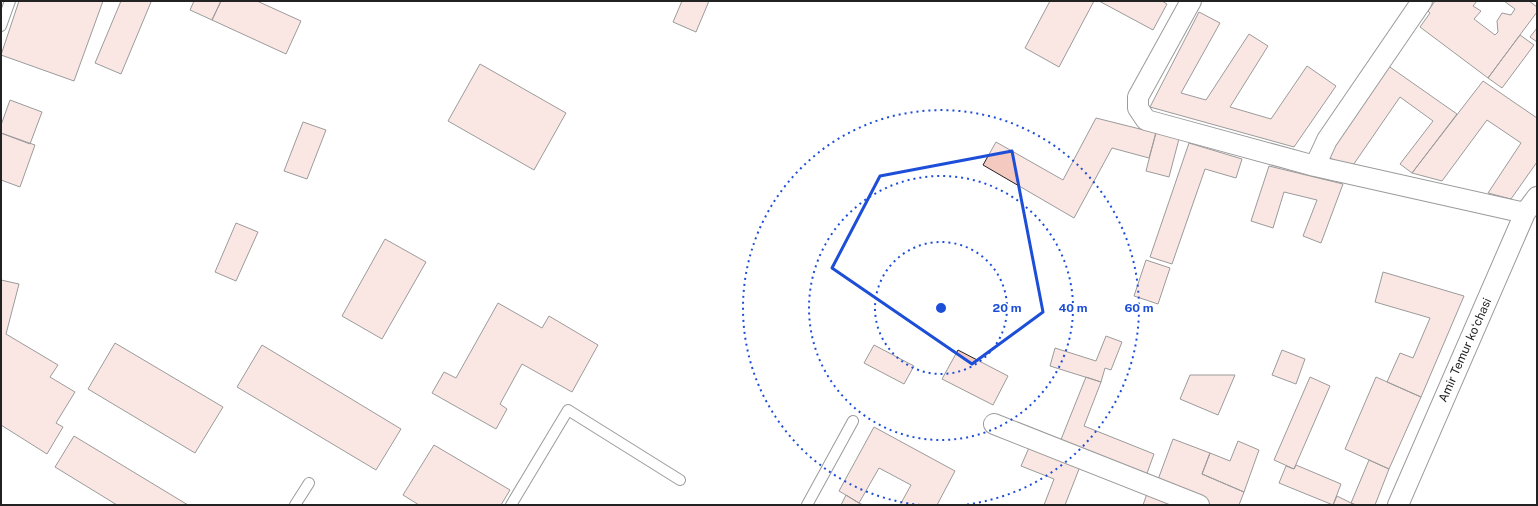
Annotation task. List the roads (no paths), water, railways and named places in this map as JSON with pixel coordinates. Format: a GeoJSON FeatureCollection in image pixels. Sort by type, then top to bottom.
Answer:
{"type":"FeatureCollection","features":[{"type":"Feature","properties":{"kind":"street"},"geometry":{"type":"LineString","coordinates":[[1191,1],[1138,97],[1138,108],[1146,120],[1315,166],[1525,212]]}},
{"type":"Feature","properties":{"kind":"street"},"geometry":{"type":"LineString","coordinates":[[1315,166],[1327,140],[1422,1]]}},
{"type":"Feature","properties":{"kind":"street","name":"Amir Temur koʻchasi"},"geometry":{"type":"LineString","coordinates":[[1398,505],[1525,212],[1537,197]]}},
{"type":"Feature","properties":{"kind":"street"},"geometry":{"type":"LineString","coordinates":[[994,424],[1199,505]]}},
{"type":"Feature","properties":{"kind":"lane"},"geometry":{"type":"LineString","coordinates":[[1,26],[10,1]]}},
{"type":"Feature","properties":{"kind":"lane"},"geometry":{"type":"LineString","coordinates":[[511,505],[568,410],[680,480]]}},
{"type":"Feature","properties":{"kind":"lane"},"geometry":{"type":"LineString","coordinates":[[807,505],[853,421]]}},
{"type":"Feature","properties":{"kind":"lane"},"geometry":{"type":"LineString","coordinates":[[295,505],[309,483]]}}]}
